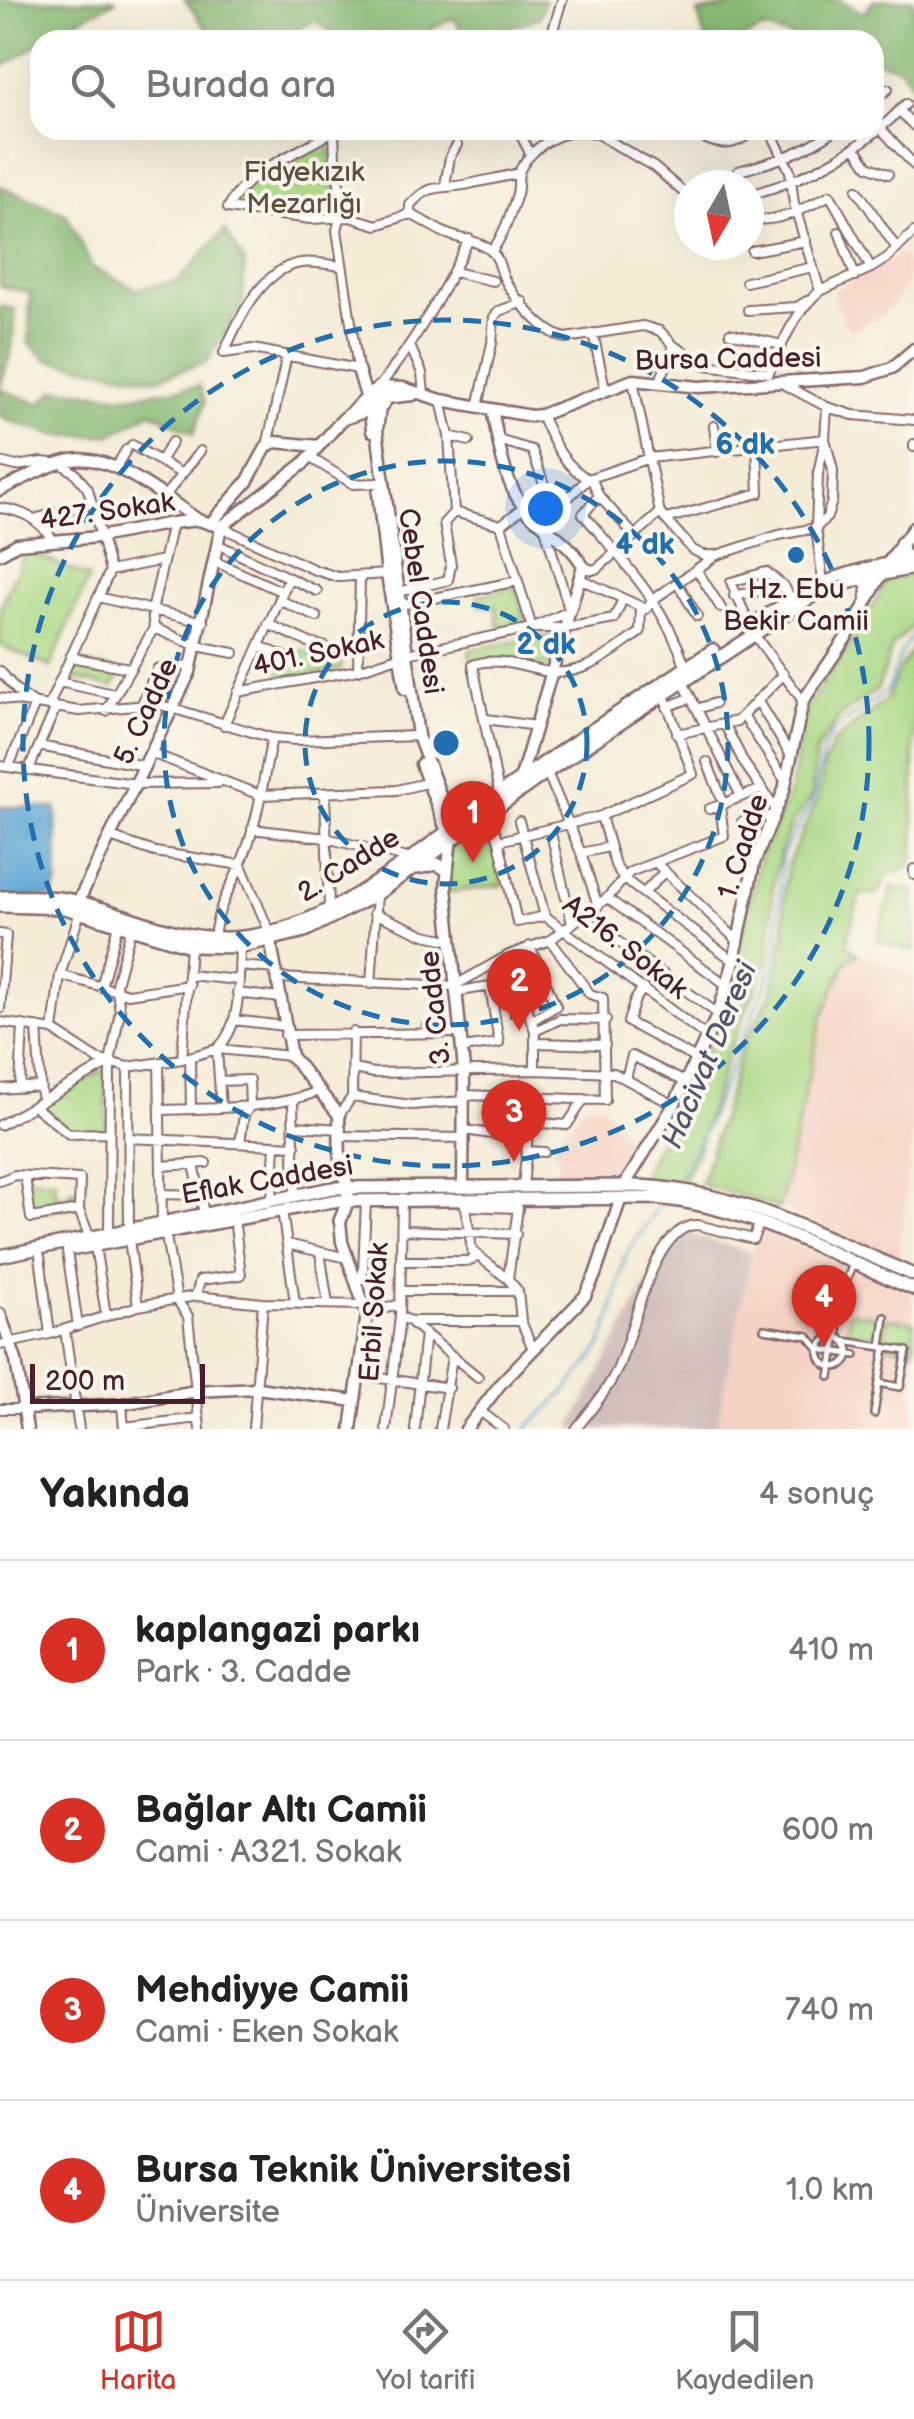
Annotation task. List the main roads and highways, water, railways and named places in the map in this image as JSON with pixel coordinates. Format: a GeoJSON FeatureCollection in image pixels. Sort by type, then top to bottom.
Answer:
{"type":"FeatureCollection","features":[{"type":"Feature","properties":{"kind":"main road","name":"Bursa Caddesi"},"geometry":{"type":"LineString","coordinates":[[424,394],[478,407],[542,414],[633,380],[699,386],[770,376],[865,377],[892,368],[914,350]]}},
{"type":"Feature","properties":{"kind":"main road","name":"Cebel Caddesi"},"geometry":{"type":"LineString","coordinates":[[358,369],[370,410],[387,574],[397,598]]}},
{"type":"Feature","properties":{"kind":"main road"},"geometry":{"type":"LineString","coordinates":[[379,387],[390,396]]}},
{"type":"Feature","properties":{"kind":"main road"},"geometry":{"type":"LineString","coordinates":[[210,524],[261,498],[309,458],[366,395],[379,387],[424,394]]}},
{"type":"Feature","properties":{"kind":"main road"},"geometry":{"type":"LineString","coordinates":[[342,420],[370,410],[376,399],[424,394]]}},
{"type":"Feature","properties":{"kind":"main road","name":"Cebel Caddesi"},"geometry":{"type":"LineString","coordinates":[[390,396],[380,408],[377,430],[403,656],[415,736],[453,829]]}},
{"type":"Feature","properties":{"kind":"main road"},"geometry":{"type":"LineString","coordinates":[[492,409],[513,489],[524,507],[543,521],[583,566],[520,780]]}},
{"type":"Feature","properties":{"kind":"main road"},"geometry":{"type":"LineString","coordinates":[[210,524],[247,481],[268,446],[275,442],[319,446]]}},
{"type":"Feature","properties":{"kind":"main road"},"geometry":{"type":"LineString","coordinates":[[0,490],[73,460],[89,461],[116,468],[210,524]]}},
{"type":"Feature","properties":{"kind":"main road"},"geometry":{"type":"LineString","coordinates":[[247,481],[248,494],[261,498]]}},
{"type":"Feature","properties":{"kind":"main road","name":"427. Sokak"},"geometry":{"type":"LineString","coordinates":[[0,554],[18,544],[99,537],[172,522],[210,524]]}},
{"type":"Feature","properties":{"kind":"main road","name":"5. Cadde"},"geometry":{"type":"LineString","coordinates":[[79,907],[192,665],[219,545],[210,524]]}},
{"type":"Feature","properties":{"kind":"main road","name":"1. Cadde"},"geometry":{"type":"LineString","coordinates":[[466,1429],[502,1382],[592,1285],[626,1192],[718,1014],[734,961],[754,863],[786,782],[803,701],[914,526]]}},
{"type":"Feature","properties":{"kind":"main road"},"geometry":{"type":"LineString","coordinates":[[900,544],[904,557],[914,558]]}},
{"type":"Feature","properties":{"kind":"main road"},"geometry":{"type":"LineString","coordinates":[[884,569],[914,558]]}},
{"type":"Feature","properties":{"kind":"main road","name":"2. Cadde"},"geometry":{"type":"LineString","coordinates":[[0,906],[79,907],[214,938],[270,935],[321,924],[376,894],[408,864],[499,794],[751,630],[792,599],[862,568],[884,569]]}},
{"type":"Feature","properties":{"kind":"main road"},"geometry":{"type":"LineString","coordinates":[[884,569],[914,568]]}},
{"type":"Feature","properties":{"kind":"main road","name":"2. Cadde"},"geometry":{"type":"LineString","coordinates":[[751,630],[811,597],[884,569]]}},
{"type":"Feature","properties":{"kind":"main road"},"geometry":{"type":"LineString","coordinates":[[859,579],[868,582],[867,598]]}},
{"type":"Feature","properties":{"kind":"main road","name":"2. Cadde"},"geometry":{"type":"LineString","coordinates":[[453,829],[488,812],[663,693],[684,674]]}},
{"type":"Feature","properties":{"kind":"main road","name":"Cebel Caddesi"},"geometry":{"type":"LineString","coordinates":[[431,782],[453,829]]}},
{"type":"Feature","properties":{"kind":"main road","name":"3. Cadde"},"geometry":{"type":"LineString","coordinates":[[453,829],[448,870],[449,940],[464,1070],[464,1197]]}},
{"type":"Feature","properties":{"kind":"main road"},"geometry":{"type":"LineString","coordinates":[[408,864],[429,864],[448,870]]}},
{"type":"Feature","properties":{"kind":"main road","name":"2. Cadde"},"geometry":{"type":"LineString","coordinates":[[0,898],[54,897],[125,927],[190,946],[240,947],[329,909],[408,864]]}},
{"type":"Feature","properties":{"kind":"main road"},"geometry":{"type":"LineString","coordinates":[[270,935],[291,1056],[340,1116],[340,1166],[333,1194],[348,1258],[366,1309],[351,1429]]}},
{"type":"Feature","properties":{"kind":"main road"},"geometry":{"type":"LineString","coordinates":[[340,1166],[350,1186],[350,1200],[340,1221]]}},
{"type":"Feature","properties":{"kind":"main road","name":"Eflak Caddesi"},"geometry":{"type":"LineString","coordinates":[[0,1260],[164,1227],[282,1210],[350,1186],[464,1197],[523,1187],[626,1192],[722,1204]]}},
{"type":"Feature","properties":{"kind":"main road","name":"Eflak Caddesi"},"geometry":{"type":"LineString","coordinates":[[164,1227],[204,1214],[295,1195],[333,1194],[366,1200],[626,1192]]}},
{"type":"Feature","properties":{"kind":"main road"},"geometry":{"type":"LineString","coordinates":[[722,1204],[742,1217],[914,1289]]}},
{"type":"Feature","properties":{"kind":"main road"},"geometry":{"type":"LineString","coordinates":[[722,1204],[798,1226],[914,1274]]}},
{"type":"Feature","properties":{"kind":"main road"},"geometry":{"type":"LineString","coordinates":[[742,1217],[754,1216],[790,1230],[798,1226]]}},
{"type":"Feature","properties":{"kind":"main road","name":"Eflak Caddesi"},"geometry":{"type":"LineString","coordinates":[[0,1260],[66,1251],[109,1234],[129,1234]]}},
{"type":"Feature","properties":{"kind":"main road"},"geometry":{"type":"LineString","coordinates":[[0,1314],[4,1344],[16,1360],[27,1429]]}},
{"type":"Feature","properties":{"kind":"main road"},"geometry":{"type":"LineString","coordinates":[[26,1409],[122,1404],[196,1391],[257,1388],[355,1401]]}},
{"type":"Feature","properties":{"kind":"water"},"geometry":{"type":"Polygon","coordinates":[[[0,807],[56,808],[58,885],[51,897],[0,898],[0,807]]]}},
{"type":"Feature","properties":{"kind":"waterway","name":"Hacivat Deresi"},"geometry":{"type":"LineString","coordinates":[[675,1184],[703,1133],[770,974],[777,946],[782,855],[814,798],[823,751],[834,730],[887,691],[902,650],[914,634]]}},
{"type":"Feature","properties":{"kind":"waterway","name":"Hacivat Deresi"},"geometry":{"type":"LineString","coordinates":[[526,1429],[566,1391],[600,1348],[625,1256],[661,1203]]}},
{"type":"Feature","properties":{"kind":"place","name":"Hz. Ebu Bekir Camii"},"geometry":{"type":"Point","coordinates":[796,555]}},
{"type":"Feature","properties":{"kind":"place","name":"kaplangazi parkı"},"geometry":{"type":"Point","coordinates":[473,863]}},
{"type":"Feature","properties":{"kind":"place","name":"Bağlar Altı Camii"},"geometry":{"type":"Point","coordinates":[519,1031]}},
{"type":"Feature","properties":{"kind":"place","name":"Mehdiyye Camii"},"geometry":{"type":"Point","coordinates":[514,1162]}},
{"type":"Feature","properties":{"kind":"place","name":"Bursa Teknik Üniversitesi"},"geometry":{"type":"Point","coordinates":[824,1347]}},
{"type":"Feature","properties":{"kind":"park label","name":"Fidyekızık Mezarlığı"},"geometry":{"type":"Point","coordinates":[304,187]}}]}
